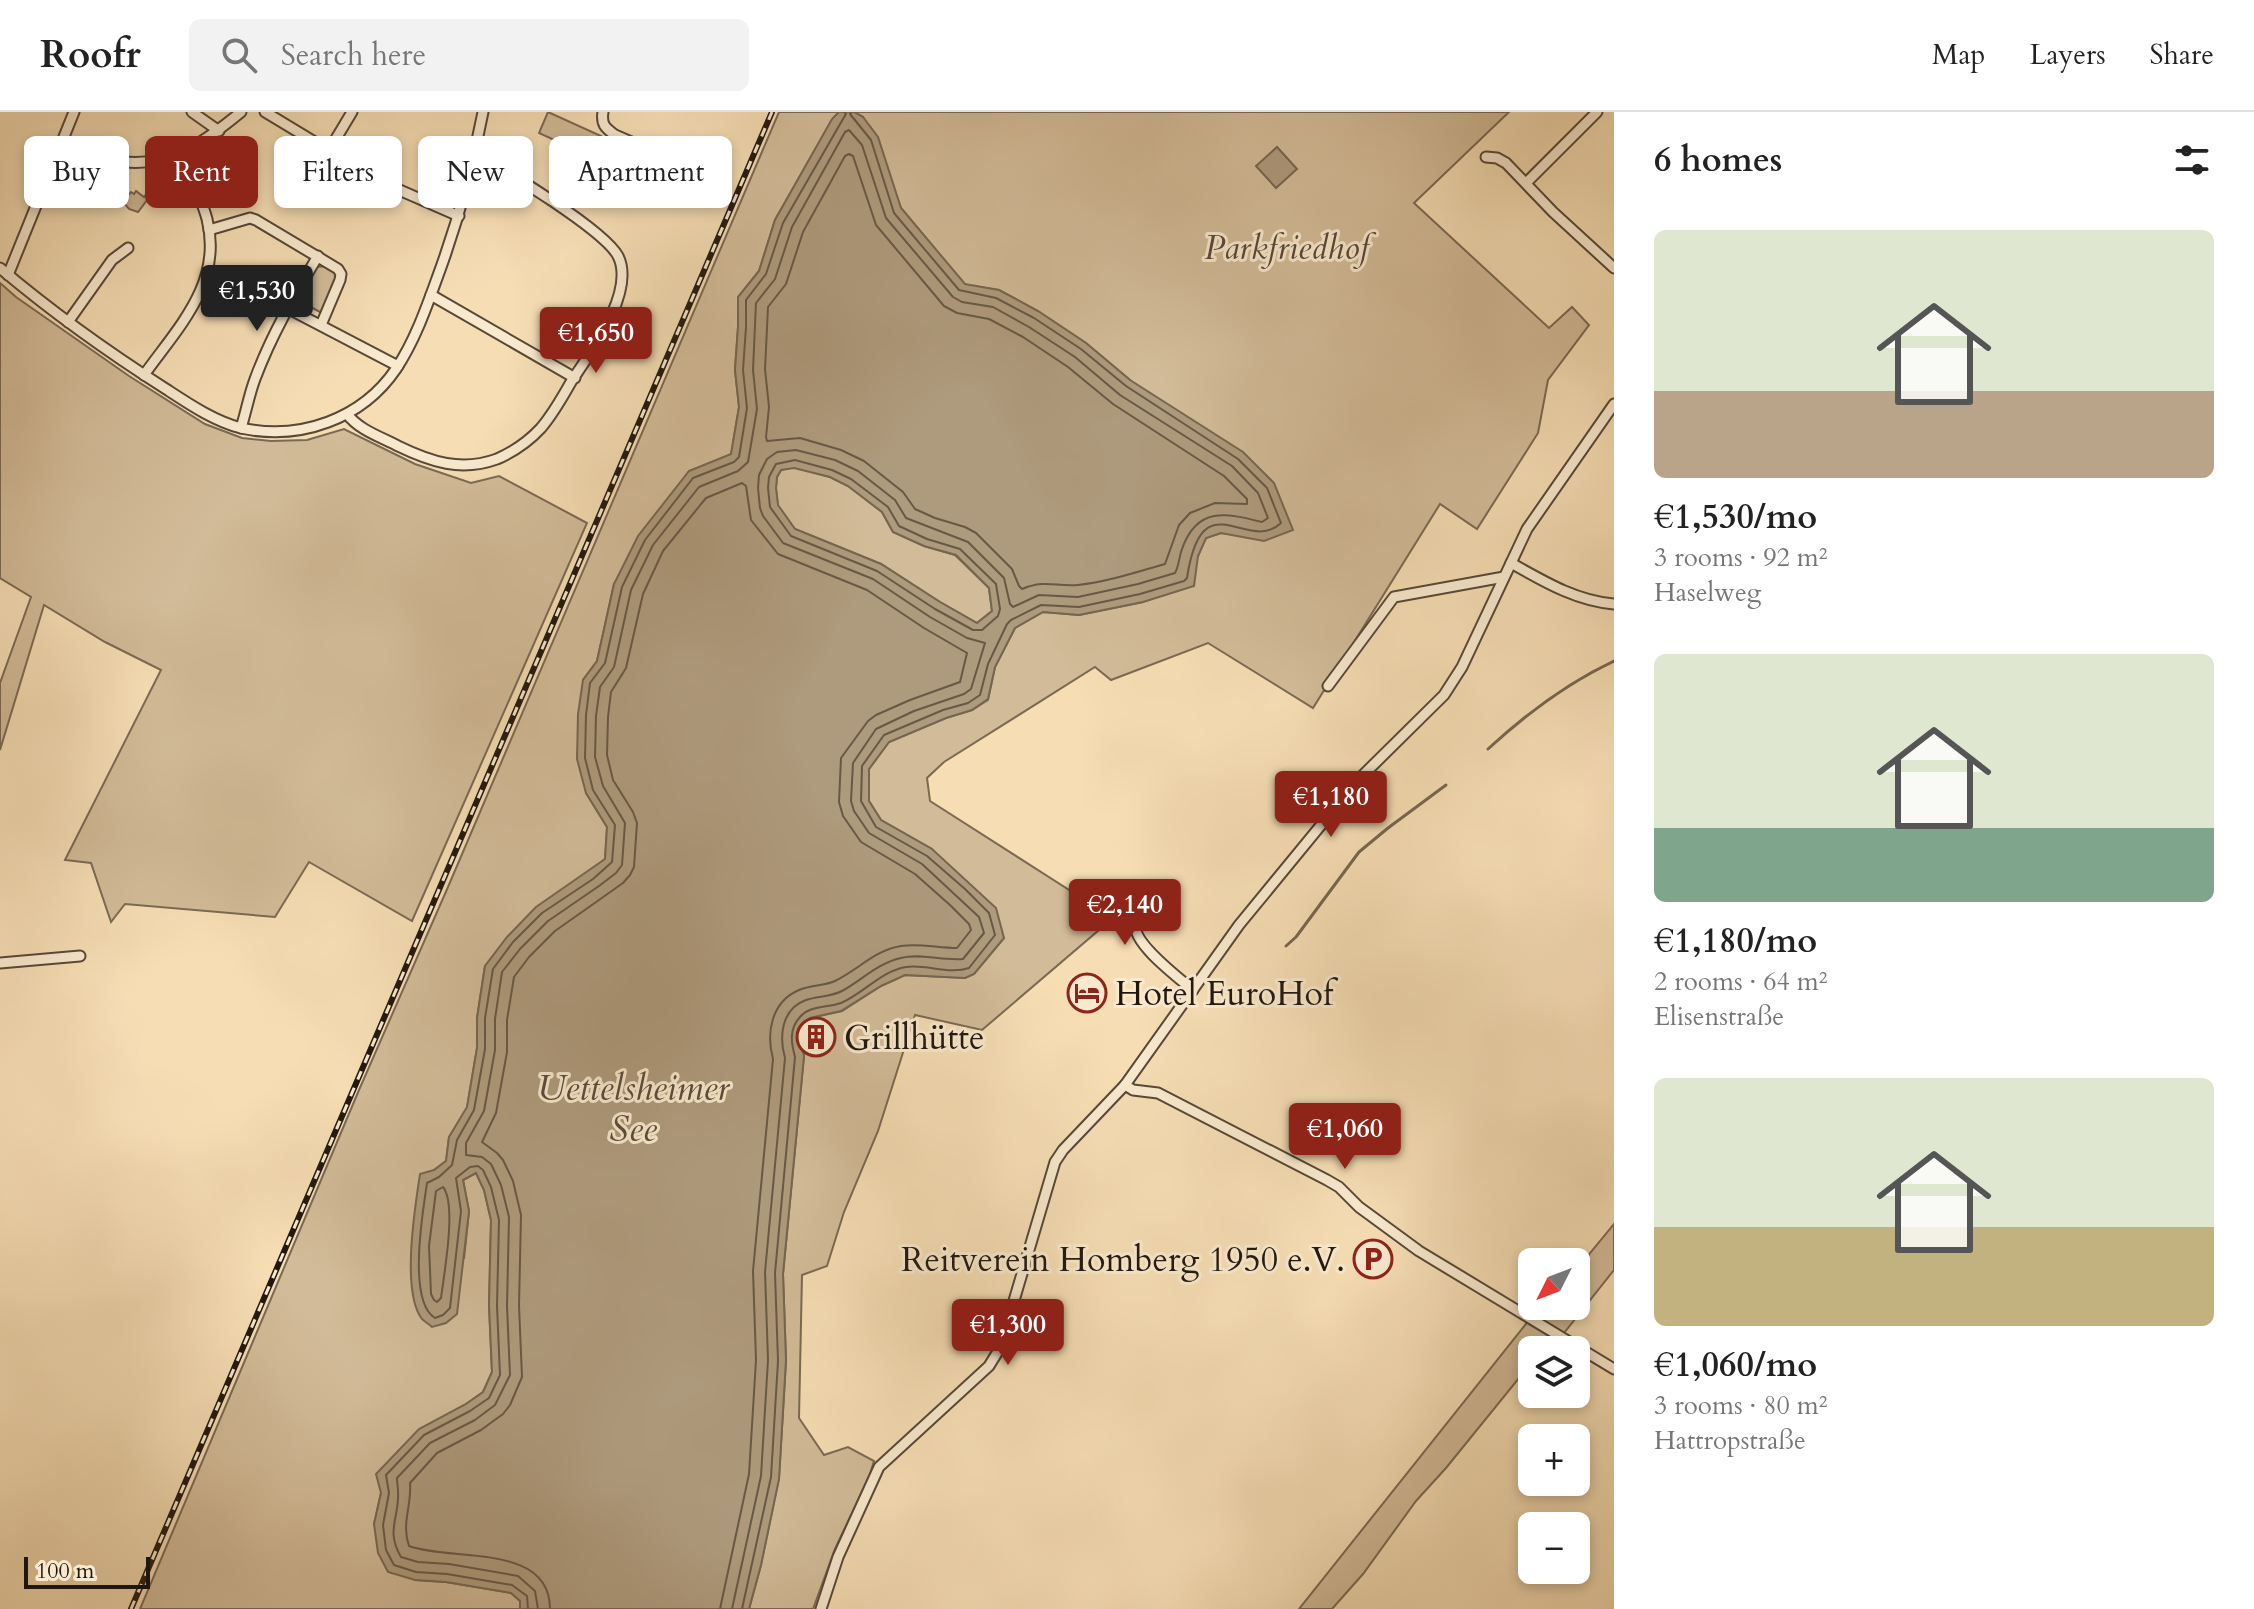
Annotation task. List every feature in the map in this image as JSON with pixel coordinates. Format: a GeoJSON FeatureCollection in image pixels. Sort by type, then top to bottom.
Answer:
{"type":"FeatureCollection","features":[{"type":"Feature","properties":{"kind":"street"},"geometry":{"type":"LineString","coordinates":[[64,136],[74,112]]}},
{"type":"Feature","properties":{"kind":"street"},"geometry":{"type":"LineString","coordinates":[[192,112],[219,131]]}},
{"type":"Feature","properties":{"kind":"street"},"geometry":{"type":"LineString","coordinates":[[212,136],[241,112]]}},
{"type":"Feature","properties":{"kind":"street"},"geometry":{"type":"LineString","coordinates":[[265,112],[303,136]]}},
{"type":"Feature","properties":{"kind":"street"},"geometry":{"type":"LineString","coordinates":[[338,136],[352,112]]}},
{"type":"Feature","properties":{"kind":"street"},"geometry":{"type":"LineString","coordinates":[[478,136],[483,112]]}},
{"type":"Feature","properties":{"kind":"street"},"geometry":{"type":"LineString","coordinates":[[603,112],[601,121],[606,129],[617,136]]}},
{"type":"Feature","properties":{"kind":"street"},"geometry":{"type":"LineString","coordinates":[[1526,183],[1597,112]]}},
{"type":"Feature","properties":{"kind":"street"},"geometry":{"type":"LineString","coordinates":[[1486,157],[1506,163],[1614,268]]}},
{"type":"Feature","properties":{"kind":"street"},"geometry":{"type":"LineString","coordinates":[[347,414],[353,423],[423,459],[449,465],[478,464],[499,458],[526,442],[541,428],[556,409],[612,314],[621,280],[618,257],[600,237],[533,189]]}},
{"type":"Feature","properties":{"kind":"street"},"geometry":{"type":"LineString","coordinates":[[402,191],[459,216]]}},
{"type":"Feature","properties":{"kind":"street"},"geometry":{"type":"LineString","coordinates":[[32,208],[4,271],[68,322],[144,375],[208,414],[241,428],[276,432],[307,429],[347,414],[372,395],[398,366],[431,295],[461,208]]}},
{"type":"Feature","properties":{"kind":"street"},"geometry":{"type":"LineString","coordinates":[[144,375],[195,304],[207,278],[209,230],[204,208]]}},
{"type":"Feature","properties":{"kind":"street"},"geometry":{"type":"LineString","coordinates":[[209,230],[250,218],[338,269],[340,280],[321,325]]}},
{"type":"Feature","properties":{"kind":"street"},"geometry":{"type":"LineString","coordinates":[[68,322],[112,260],[128,248]]}},
{"type":"Feature","properties":{"kind":"street"},"geometry":{"type":"LineString","coordinates":[[241,428],[254,382],[287,308],[318,256]]}},
{"type":"Feature","properties":{"kind":"street"},"geometry":{"type":"LineString","coordinates":[[431,295],[575,378]]}},
{"type":"Feature","properties":{"kind":"street"},"geometry":{"type":"LineString","coordinates":[[287,308],[398,366]]}},
{"type":"Feature","properties":{"kind":"street"},"geometry":{"type":"LineString","coordinates":[[821,1609],[838,1557],[879,1467],[996,1357],[1055,1162],[1125,1085],[1239,925],[1358,780],[1444,695],[1462,667],[1518,545],[1538,511],[1614,404]]}},
{"type":"Feature","properties":{"kind":"street"},"geometry":{"type":"LineString","coordinates":[[1511,563],[1574,595],[1614,604]]}},
{"type":"Feature","properties":{"kind":"street"},"geometry":{"type":"LineString","coordinates":[[1328,686],[1394,597],[1504,577]]}},
{"type":"Feature","properties":{"kind":"street"},"geometry":{"type":"LineString","coordinates":[[1164,891],[1138,920],[1135,927],[1137,934],[1145,947],[1193,990]]}},
{"type":"Feature","properties":{"kind":"street"},"geometry":{"type":"LineString","coordinates":[[0,963],[80,956]]}},
{"type":"Feature","properties":{"kind":"street"},"geometry":{"type":"LineString","coordinates":[[1125,1085],[1133,1090],[1158,1093],[1327,1180],[1419,1251],[1614,1369]]}},
{"type":"Feature","properties":{"kind":"green space"},"geometry":{"type":"Polygon","coordinates":[[[548,112],[601,136],[549,138],[539,133],[548,112]]]}},
{"type":"Feature","properties":{"kind":"green space"},"geometry":{"type":"Polygon","coordinates":[[[779,112],[839,112],[775,220],[759,271],[738,297],[735,370],[739,407],[731,455],[689,471],[614,584],[597,661],[583,680],[586,793],[607,827],[605,859],[485,966],[467,1108],[449,1137],[446,1161],[434,1170],[464,1259],[469,1211],[463,1180],[476,1173],[484,1190],[491,1220],[489,1306],[492,1372],[483,1392],[466,1404],[381,1493],[374,1524],[415,1580],[511,1593],[520,1601],[520,1609],[140,1609],[359,1090],[779,112]]]}},
{"type":"Feature","properties":{"kind":"green space","name":"Parkfriedhof"},"geometry":{"type":"Polygon","coordinates":[[[854,112],[1509,112],[1414,203],[1549,328],[1572,307],[1589,325],[1548,380],[1538,433],[1477,529],[1440,504],[1313,708],[1208,643],[1111,680],[1095,667],[944,762],[927,778],[930,801],[1113,918],[982,1030],[915,1015],[878,1131],[844,1212],[827,1266],[802,1275],[799,1418],[824,1455],[848,1447],[874,1461],[835,1549],[813,1609],[749,1609],[779,1478],[786,1361],[783,1274],[804,1056],[799,1032],[810,1018],[842,1011],[905,975],[965,978],[974,974],[1004,938],[932,849],[881,820],[869,801],[869,769],[889,742],[972,710],[988,700],[995,667],[1015,628],[1043,612],[1079,615],[1143,602],[1198,556],[1206,538],[1221,533],[1239,535],[1130,380],[1086,343],[1038,311],[999,290],[965,285],[901,208],[863,117],[854,112]]]}},
{"type":"Feature","properties":{"kind":"green space"},"geometry":{"type":"Polygon","coordinates":[[[136,191],[144,197],[145,203],[138,212],[128,208],[131,192],[134,194],[136,191]]]}},
{"type":"Feature","properties":{"kind":"green space"},"geometry":{"type":"Polygon","coordinates":[[[327,266],[334,270],[336,281],[322,313],[297,300],[313,271],[317,267],[327,266]]]}},
{"type":"Feature","properties":{"kind":"green space"},"geometry":{"type":"Polygon","coordinates":[[[0,283],[129,376],[205,424],[242,438],[271,441],[307,440],[344,429],[415,464],[471,483],[499,476],[587,523],[412,921],[309,862],[275,917],[125,904],[111,922],[91,863],[65,860],[161,670],[105,642],[44,605],[0,750],[0,683],[31,597],[0,578],[0,283]]]}},
{"type":"Feature","properties":{"kind":"green space"},"geometry":{"type":"Polygon","coordinates":[[[794,467],[830,477],[848,486],[882,512],[893,532],[955,555],[989,588],[992,611],[977,623],[881,564],[795,529],[778,506],[776,488],[781,470],[794,467]]]}},
{"type":"Feature","properties":{"kind":"green space"},"geometry":{"type":"Polygon","coordinates":[[[1614,1224],[1614,1270],[1590,1300],[1590,1253],[1614,1224]]]}},
{"type":"Feature","properties":{"kind":"green space"},"geometry":{"type":"Polygon","coordinates":[[[1529,1320],[1552,1334],[1518,1336],[1518,1379],[1416,1501],[1363,1574],[1332,1609],[1299,1609],[1529,1320]]]}},
{"type":"Feature","properties":{"kind":"green space"},"geometry":{"type":"Polygon","coordinates":[[[1539,1320],[1574,1320],[1564,1333],[1539,1320]]]}},
{"type":"Feature","properties":{"kind":"water","name":"Uettelsheimer See"},"geometry":{"type":"Polygon","coordinates":[[[839,112],[854,112],[863,117],[878,137],[901,208],[965,284],[999,290],[1038,311],[1086,343],[1130,380],[1243,452],[1274,483],[1293,530],[1264,541],[1221,533],[1206,538],[1198,556],[1194,586],[1143,602],[1079,615],[1043,612],[1015,628],[995,667],[988,699],[972,710],[889,742],[869,769],[869,801],[881,820],[932,849],[996,908],[1004,938],[974,974],[965,978],[905,975],[841,1011],[810,1018],[799,1032],[804,1056],[783,1274],[786,1360],[779,1479],[749,1609],[520,1609],[520,1601],[511,1593],[415,1580],[388,1572],[378,1553],[374,1524],[381,1493],[376,1474],[419,1429],[483,1392],[492,1372],[489,1305],[491,1220],[484,1190],[476,1173],[463,1180],[469,1211],[457,1314],[446,1323],[432,1327],[422,1319],[412,1290],[411,1249],[420,1174],[434,1170],[446,1161],[449,1137],[467,1107],[477,1048],[477,1018],[485,966],[536,907],[605,859],[607,827],[586,793],[577,759],[578,714],[583,680],[597,661],[614,584],[638,536],[689,471],[731,454],[739,407],[735,370],[738,297],[759,271],[775,220],[832,119],[839,112]],[[794,468],[781,470],[776,488],[778,505],[795,529],[881,564],[977,623],[992,611],[989,588],[956,555],[924,546],[893,532],[882,512],[848,486],[830,477],[794,468]]]}},
{"type":"Feature","properties":{"kind":"water"},"geometry":{"type":"Polygon","coordinates":[[[1277,147],[1297,169],[1276,188],[1256,166],[1277,147]]]}},
{"type":"Feature","properties":{"kind":"waterway"},"geometry":{"type":"LineString","coordinates":[[1488,749],[1548,700],[1614,661]]}},
{"type":"Feature","properties":{"kind":"waterway"},"geometry":{"type":"LineString","coordinates":[[1286,946],[1359,852],[1446,785]]}},
{"type":"Feature","properties":{"kind":"railway"},"geometry":{"type":"LineString","coordinates":[[131,1609],[772,112]]}},
{"type":"Feature","properties":{"kind":"place","name":"Hotel EuroHof"},"geometry":{"type":"Point","coordinates":[1087,993]}},
{"type":"Feature","properties":{"kind":"place","name":"Grillhütte"},"geometry":{"type":"Point","coordinates":[816,1037]}},
{"type":"Feature","properties":{"kind":"place","name":"Reitverein Homberg 1950 e.V."},"geometry":{"type":"Point","coordinates":[1373,1259]}}]}
